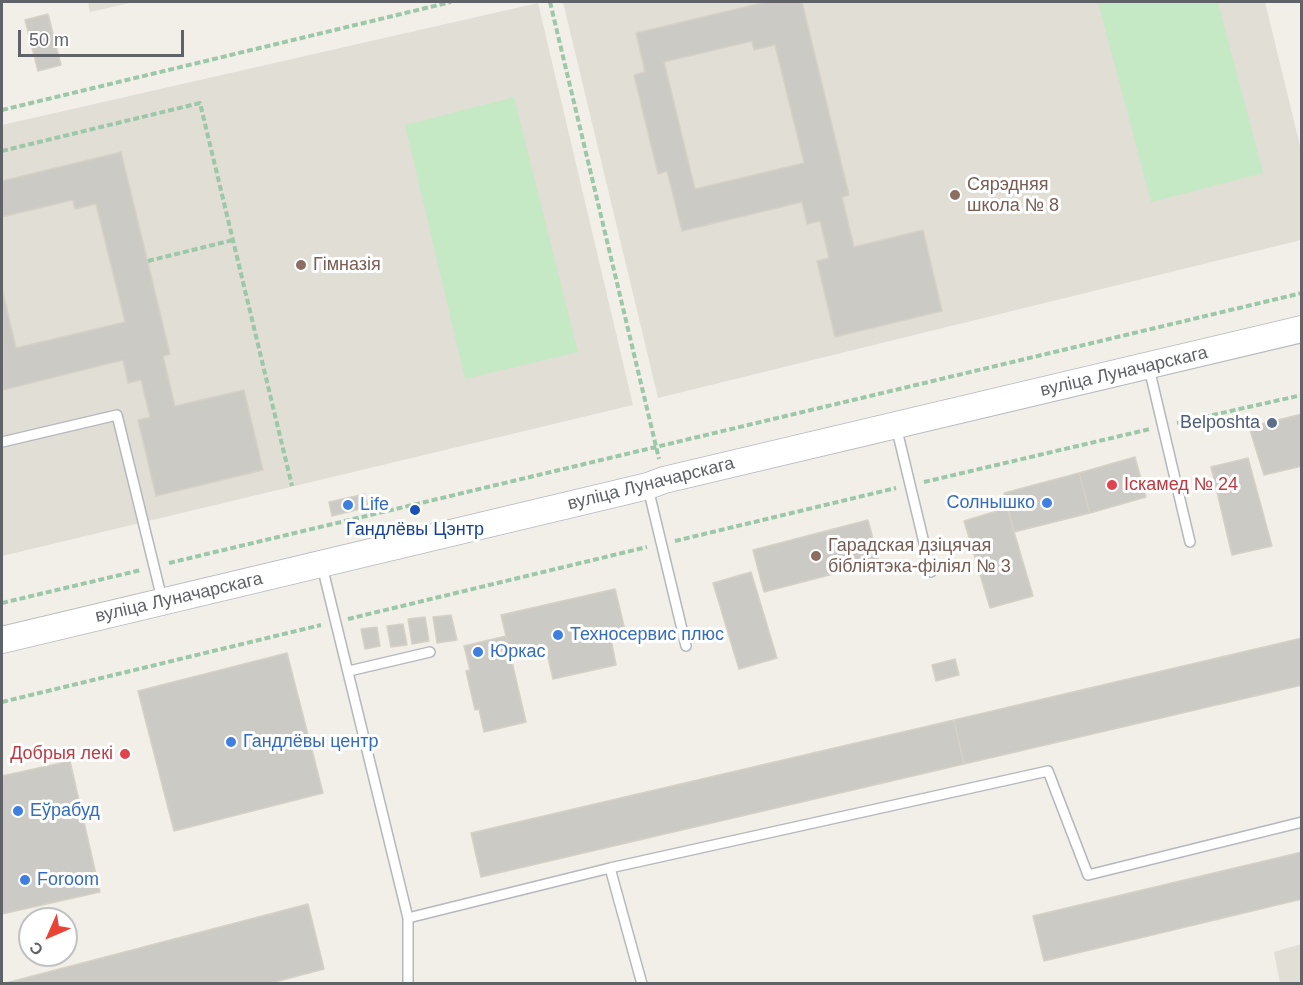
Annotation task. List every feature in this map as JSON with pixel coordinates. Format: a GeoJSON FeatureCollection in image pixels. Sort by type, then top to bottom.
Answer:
{"type":"FeatureCollection","features":[{"type":"Feature","properties":{"kind":"street","name":"вуліца Луначарскага"},"geometry":{"type":"LineString","coordinates":[[2,640],[1302,329]]}},
{"type":"Feature","properties":{"kind":"lane"},"geometry":{"type":"LineString","coordinates":[[1149,366],[1190,542]]}},
{"type":"Feature","properties":{"kind":"lane"},"geometry":{"type":"LineString","coordinates":[[2,442],[117,414],[163,602]]}},
{"type":"Feature","properties":{"kind":"lane"},"geometry":{"type":"LineString","coordinates":[[896,426],[931,572]]}},
{"type":"Feature","properties":{"kind":"lane"},"geometry":{"type":"LineString","coordinates":[[656,483],[686,646]]}},
{"type":"Feature","properties":{"kind":"lane"},"geometry":{"type":"LineString","coordinates":[[321,564],[408,918],[408,984]]}},
{"type":"Feature","properties":{"kind":"lane"},"geometry":{"type":"LineString","coordinates":[[349,671],[430,652]]}},
{"type":"Feature","properties":{"kind":"lane"},"geometry":{"type":"LineString","coordinates":[[408,918],[610,868],[1048,771],[1088,875],[1302,822]]}},
{"type":"Feature","properties":{"kind":"lane"},"geometry":{"type":"LineString","coordinates":[[610,868],[642,984]]}},
{"type":"Feature","properties":{"kind":"path"},"geometry":{"type":"LineString","coordinates":[[2,110],[451,2]]}},
{"type":"Feature","properties":{"kind":"path"},"geometry":{"type":"LineString","coordinates":[[550,2],[657,448],[656,483]]}},
{"type":"Feature","properties":{"kind":"path"},"geometry":{"type":"LineString","coordinates":[[2,151],[200,103],[292,486]]}},
{"type":"Feature","properties":{"kind":"path"},"geometry":{"type":"LineString","coordinates":[[148,261],[233,240]]}},
{"type":"Feature","properties":{"kind":"path"},"geometry":{"type":"LineString","coordinates":[[2,603],[1302,293]]}},
{"type":"Feature","properties":{"kind":"path"},"geometry":{"type":"LineString","coordinates":[[1170,425],[1302,394]]}},
{"type":"Feature","properties":{"kind":"path"},"geometry":{"type":"LineString","coordinates":[[922,482],[1154,429]]}},
{"type":"Feature","properties":{"kind":"path"},"geometry":{"type":"LineString","coordinates":[[672,542],[902,486]]}},
{"type":"Feature","properties":{"kind":"path"},"geometry":{"type":"LineString","coordinates":[[347,619],[654,546]]}},
{"type":"Feature","properties":{"kind":"path"},"geometry":{"type":"LineString","coordinates":[[2,702],[327,623]]}},
{"type":"Feature","properties":{"kind":"shaded area"},"geometry":{"type":"Polygon","coordinates":[[[88,2],[134,2],[90,12],[88,2]]]}},
{"type":"Feature","properties":{"kind":"shaded area","name":"Сярэдняя школа № 8"},"geometry":{"type":"Polygon","coordinates":[[[563,2],[1265,2],[1301,150],[1301,240],[658,398],[563,2]]]}},
{"type":"Feature","properties":{"kind":"shaded area","name":"Гімназія"},"geometry":{"type":"Polygon","coordinates":[[[538,3],[633,405],[2,556],[2,125],[538,3]]]}},
{"type":"Feature","properties":{"kind":"shaded area"},"geometry":{"type":"Polygon","coordinates":[[[1301,944],[1301,983],[1280,983],[1274,952],[1301,944]]]}},
{"type":"Feature","properties":{"kind":"green space"},"geometry":{"type":"Polygon","coordinates":[[[1098,2],[1218,2],[1263,173],[1151,202],[1098,2]]]}},
{"type":"Feature","properties":{"kind":"green space"},"geometry":{"type":"Polygon","coordinates":[[[514,97],[578,352],[465,379],[405,125],[514,97]]]}},
{"type":"Feature","properties":{"kind":"building"},"geometry":{"type":"Polygon","coordinates":[[[766,2],[802,2],[849,195],[842,197],[854,247],[923,230],[942,311],[835,337],[817,261],[829,258],[820,221],[807,224],[802,202],[682,231],[667,171],[658,174],[634,75],[645,72],[636,33],[766,2]],[[752,41],[664,62],[695,189],[804,163],[775,45],[754,50],[752,41]]]}},
{"type":"Feature","properties":{"kind":"building"},"geometry":{"type":"Polygon","coordinates":[[[48,14],[61,65],[38,71],[25,20],[48,14]]]}},
{"type":"Feature","properties":{"kind":"building"},"geometry":{"type":"Polygon","coordinates":[[[121,152],[170,354],[163,356],[175,406],[244,390],[263,470],[156,496],[138,420],[150,417],[141,380],[128,383],[123,360],[3,390],[2,288],[16,348],[125,322],[96,204],[75,209],[73,200],[2,217],[2,181],[121,152]]]}},
{"type":"Feature","properties":{"kind":"building"},"geometry":{"type":"Polygon","coordinates":[[[1302,414],[1302,466],[1264,475],[1249,427],[1302,414]]]}},
{"type":"Feature","properties":{"kind":"building","name":"Іскамед № 24"},"geometry":{"type":"Polygon","coordinates":[[[1135,457],[1146,497],[1090,513],[1079,473],[1135,457]]]}},
{"type":"Feature","properties":{"kind":"building"},"geometry":{"type":"Polygon","coordinates":[[[1248,458],[1272,546],[1232,555],[1211,467],[1248,458]]]}},
{"type":"Feature","properties":{"kind":"building","name":"Солнышко"},"geometry":{"type":"Polygon","coordinates":[[[1079,473],[1090,513],[1014,532],[1004,493],[1079,473]]]}},
{"type":"Feature","properties":{"kind":"building","name":"Life"},"geometry":{"type":"Polygon","coordinates":[[[365,494],[368,507],[332,516],[329,502],[365,494]]]}},
{"type":"Feature","properties":{"kind":"building"},"geometry":{"type":"Polygon","coordinates":[[[1007,508],[1033,596],[990,608],[964,521],[1007,508]]]}},
{"type":"Feature","properties":{"kind":"building","name":"Гарадская дзіцячая бібліятэка-філіял № 3"},"geometry":{"type":"Polygon","coordinates":[[[868,520],[879,562],[764,592],[753,550],[868,520]]]}},
{"type":"Feature","properties":{"kind":"building"},"geometry":{"type":"Polygon","coordinates":[[[751,572],[777,658],[739,669],[713,583],[751,572]]]}},
{"type":"Feature","properties":{"kind":"building","name":"Техносервис плюс"},"geometry":{"type":"Polygon","coordinates":[[[615,589],[625,630],[610,634],[616,665],[553,679],[546,649],[511,657],[501,615],[615,589]]]}},
{"type":"Feature","properties":{"kind":"building"},"geometry":{"type":"Polygon","coordinates":[[[451,615],[457,640],[437,643],[433,617],[451,615]]]}},
{"type":"Feature","properties":{"kind":"building"},"geometry":{"type":"Polygon","coordinates":[[[425,617],[429,641],[412,644],[408,619],[425,617]]]}},
{"type":"Feature","properties":{"kind":"building"},"geometry":{"type":"Polygon","coordinates":[[[403,624],[407,645],[391,647],[387,626],[403,624]]]}},
{"type":"Feature","properties":{"kind":"building"},"geometry":{"type":"Polygon","coordinates":[[[377,627],[380,646],[365,649],[361,629],[377,627]]]}},
{"type":"Feature","properties":{"kind":"building"},"geometry":{"type":"Polygon","coordinates":[[[506,636],[526,722],[484,732],[479,709],[475,710],[466,671],[470,670],[464,646],[506,636]]]}},
{"type":"Feature","properties":{"kind":"building"},"geometry":{"type":"Polygon","coordinates":[[[1302,638],[1302,685],[964,764],[954,720],[1302,638]]]}},
{"type":"Feature","properties":{"kind":"building","name":"Гандлёвы центр"},"geometry":{"type":"Polygon","coordinates":[[[287,653],[323,793],[174,831],[138,691],[287,653]]]}},
{"type":"Feature","properties":{"kind":"building"},"geometry":{"type":"Polygon","coordinates":[[[955,659],[959,675],[936,681],[932,665],[955,659]]]}},
{"type":"Feature","properties":{"kind":"building"},"geometry":{"type":"Polygon","coordinates":[[[954,720],[964,764],[481,877],[471,833],[954,720]]]}},
{"type":"Feature","properties":{"kind":"building"},"geometry":{"type":"Polygon","coordinates":[[[70,761],[100,892],[33,907],[18,907],[18,910],[2,914],[2,776],[70,761]]]}},
{"type":"Feature","properties":{"kind":"building"},"geometry":{"type":"Polygon","coordinates":[[[1302,852],[1302,899],[1044,961],[1033,916],[1302,852]]]}},
{"type":"Feature","properties":{"kind":"building"},"geometry":{"type":"Polygon","coordinates":[[[308,904],[324,969],[267,984],[2,984],[67,967],[78,967],[78,964],[308,904]]]}},
{"type":"Feature","properties":{"kind":"place","name":"Сярэдняя школа № 8"},"geometry":{"type":"Point","coordinates":[955,195]}},
{"type":"Feature","properties":{"kind":"place","name":"Гімназія"},"geometry":{"type":"Point","coordinates":[301,265]}},
{"type":"Feature","properties":{"kind":"place","name":"Belposhta"},"geometry":{"type":"Point","coordinates":[1272,423]}},
{"type":"Feature","properties":{"kind":"place","name":"Іскамед № 24"},"geometry":{"type":"Point","coordinates":[1112,485]}},
{"type":"Feature","properties":{"kind":"place","name":"Солнышко"},"geometry":{"type":"Point","coordinates":[1047,503]}},
{"type":"Feature","properties":{"kind":"place","name":"Life"},"geometry":{"type":"Point","coordinates":[348,505]}},
{"type":"Feature","properties":{"kind":"place","name":"Гандлёвы Цэнтр"},"geometry":{"type":"Point","coordinates":[415,510]}},
{"type":"Feature","properties":{"kind":"place","name":"Гарадская дзіцячая бібліятэка-філіял № 3"},"geometry":{"type":"Point","coordinates":[816,556]}},
{"type":"Feature","properties":{"kind":"place","name":"Техносервис плюс"},"geometry":{"type":"Point","coordinates":[558,635]}},
{"type":"Feature","properties":{"kind":"place","name":"Юркас"},"geometry":{"type":"Point","coordinates":[478,652]}},
{"type":"Feature","properties":{"kind":"place","name":"Гандлёвы центр"},"geometry":{"type":"Point","coordinates":[231,742]}},
{"type":"Feature","properties":{"kind":"place","name":"Добрыя лекі"},"geometry":{"type":"Point","coordinates":[125,754]}},
{"type":"Feature","properties":{"kind":"place","name":"Еўрабуд"},"geometry":{"type":"Point","coordinates":[18,811]}},
{"type":"Feature","properties":{"kind":"place","name":"Foroom"},"geometry":{"type":"Point","coordinates":[25,880]}}]}
